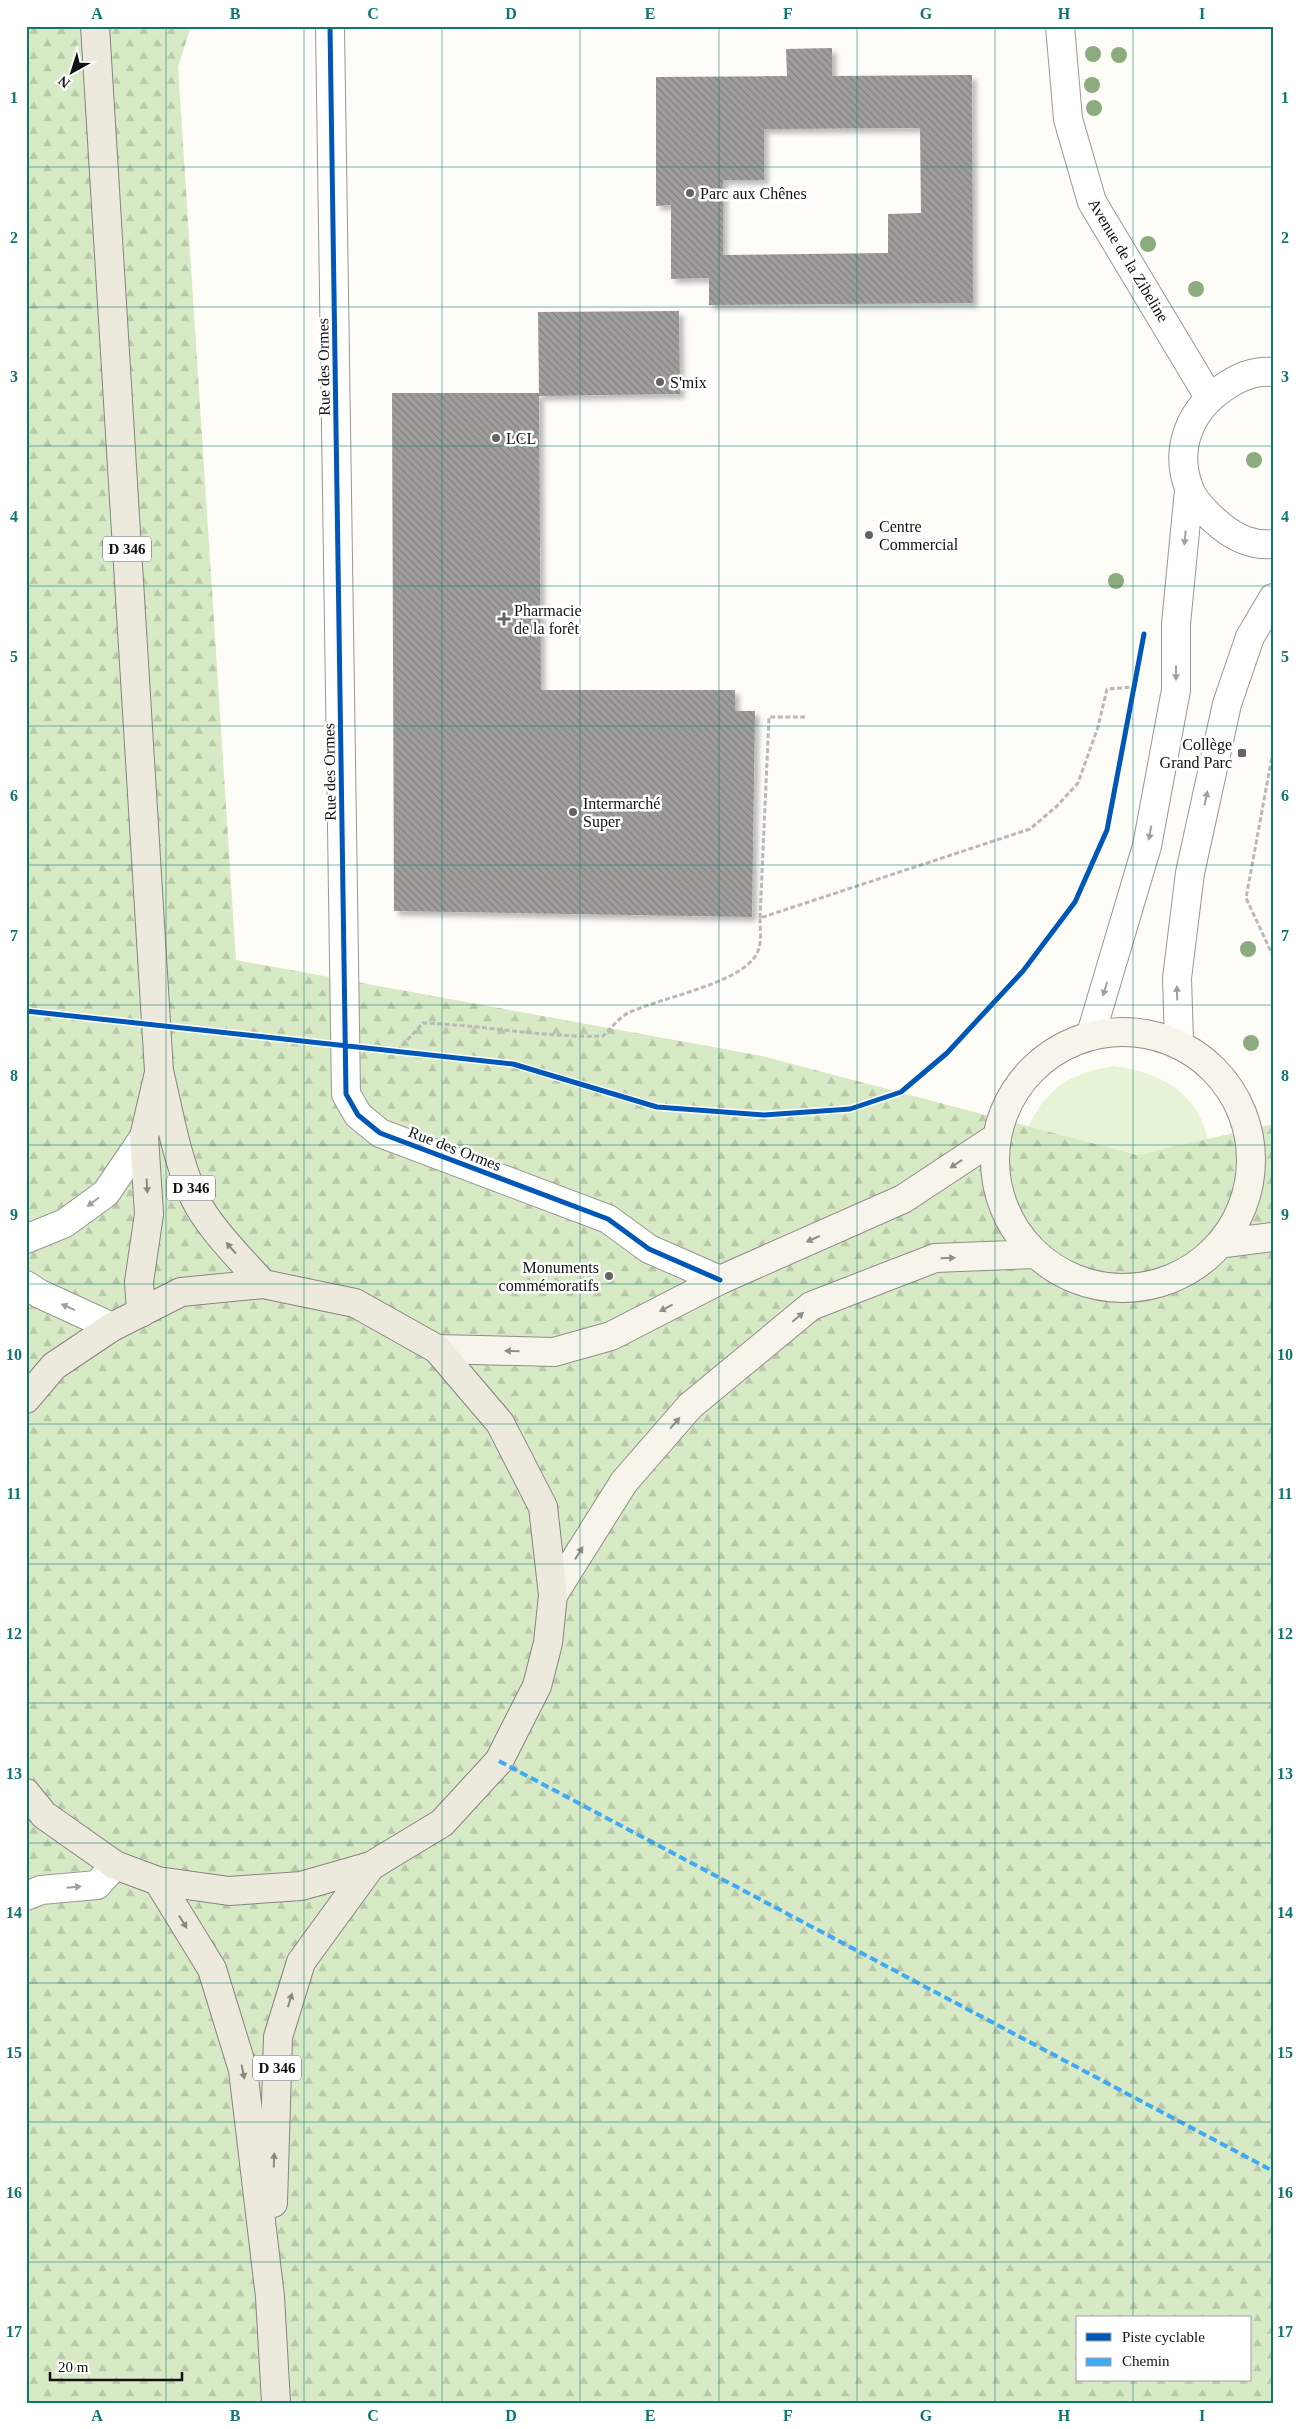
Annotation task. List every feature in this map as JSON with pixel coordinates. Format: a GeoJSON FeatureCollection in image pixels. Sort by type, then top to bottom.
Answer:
{"type":"FeatureCollection","features":[{"type":"Feature","properties":{"kind":"main road","name":"D 346"},"geometry":{"type":"LineString","coordinates":[[95,26],[159,1071],[180,1158],[194,1198],[226,1243],[263,1284]]}},
{"type":"Feature","properties":{"kind":"main road"},"geometry":{"type":"LineString","coordinates":[[1136,1031],[1179,1042],[1241,1104],[1263,1144],[1250,1191],[1232,1232],[1224,1244],[1161,1284],[1117,1289],[1074,1278],[1036,1254],[1010,1220],[996,1179],[997,1136],[1008,1101],[1030,1071],[1058,1048],[1091,1034],[1136,1031]]}},
{"type":"Feature","properties":{"kind":"main road","name":"D 346"},"geometry":{"type":"LineString","coordinates":[[141,1313],[139,1282],[149,1214],[144,1137],[159,1071]]}},
{"type":"Feature","properties":{"kind":"main road"},"geometry":{"type":"LineString","coordinates":[[437,1349],[554,1352],[611,1336],[720,1280],[903,1199],[997,1136]]}},
{"type":"Feature","properties":{"kind":"main road"},"geometry":{"type":"LineString","coordinates":[[1224,1244],[1273,1238]]}},
{"type":"Feature","properties":{"kind":"main road"},"geometry":{"type":"LineString","coordinates":[[553,1595],[624,1482],[690,1406],[811,1306],[935,1258],[1036,1254]]}},
{"type":"Feature","properties":{"kind":"main road"},"geometry":{"type":"LineString","coordinates":[[26,1399],[54,1366],[112,1326],[181,1292],[263,1284],[355,1303],[437,1349],[500,1423],[543,1507],[553,1595],[548,1643],[537,1686],[499,1761],[442,1823],[371,1866],[301,1886],[229,1891],[158,1881],[115,1865],[44,1815],[26,1793]]}},
{"type":"Feature","properties":{"kind":"main road","name":"D 346"},"geometry":{"type":"LineString","coordinates":[[270,2297],[278,2037],[301,1962],[371,1866]]}},
{"type":"Feature","properties":{"kind":"main road","name":"D 346"},"geometry":{"type":"LineString","coordinates":[[158,1881],[212,1969],[243,2070],[270,2297],[276,2403]]}},
{"type":"Feature","properties":{"kind":"street","name":"Rue des Ormes"},"geometry":{"type":"LineString","coordinates":[[330,26],[346,1094],[358,1115],[380,1133],[608,1219],[649,1249],[720,1280]]}},
{"type":"Feature","properties":{"kind":"street","name":"Avenue de la Zibeline"},"geometry":{"type":"LineString","coordinates":[[1060,26],[1068,119],[1092,202],[1210,397]]}},
{"type":"Feature","properties":{"kind":"street"},"geometry":{"type":"LineString","coordinates":[[1091,1034],[1147,846],[1176,690],[1176,624],[1189,490],[1184,470],[1185,441],[1195,414],[1210,397],[1237,378],[1264,371],[1273,372]]}},
{"type":"Feature","properties":{"kind":"street"},"geometry":{"type":"LineString","coordinates":[[1189,490],[1210,517],[1236,538],[1264,545],[1273,544]]}},
{"type":"Feature","properties":{"kind":"street"},"geometry":{"type":"LineString","coordinates":[[1179,1042],[1177,978],[1192,863],[1227,704],[1250,637],[1273,598]]}},
{"type":"Feature","properties":{"kind":"street"},"geometry":{"type":"LineString","coordinates":[[26,1239],[65,1223],[106,1193],[144,1137]]}},
{"type":"Feature","properties":{"kind":"street"},"geometry":{"type":"LineString","coordinates":[[26,1284],[40,1294],[112,1326]]}},
{"type":"Feature","properties":{"kind":"street"},"geometry":{"type":"LineString","coordinates":[[26,1896],[41,1890],[96,1885],[115,1865]]}},
{"type":"Feature","properties":{"kind":"path"},"geometry":{"type":"LineString","coordinates":[[1132,696],[1135,678]]}},
{"type":"Feature","properties":{"kind":"path"},"geometry":{"type":"LineString","coordinates":[[760,918],[1030,829],[1057,806],[1078,783],[1098,727],[1107,689],[1134,687]]}},
{"type":"Feature","properties":{"kind":"path"},"geometry":{"type":"LineString","coordinates":[[397,1051],[423,1023],[471,1025],[569,1037],[603,1036],[626,1014],[712,984],[735,973],[754,959],[760,943],[769,717],[805,716]]}},
{"type":"Feature","properties":{"kind":"path"},"geometry":{"type":"LineString","coordinates":[[1273,750],[1246,898],[1273,956]]}},
{"type":"Feature","properties":{"kind":"path"},"geometry":{"type":"LineString","coordinates":[[388,1050],[407,1052]]}},
{"type":"Feature","properties":{"kind":"green space"},"geometry":{"type":"Polygon","coordinates":[[[26,26],[191,26],[178,67],[236,960],[762,1056],[1137,1155],[1273,1124],[1273,2403],[26,2403],[26,26]]]}},
{"type":"Feature","properties":{"kind":"green space"},"geometry":{"type":"Polygon","coordinates":[[[1113,1066],[1159,1078],[1176,1089],[1190,1102],[1201,1119],[1207,1138],[1210,1160],[1209,1185],[1023,1140],[1037,1110],[1056,1089],[1081,1074],[1113,1066]]]}},
{"type":"Feature","properties":{"kind":"building","name":"Parc aux Chênes"},"geometry":{"type":"Polygon","coordinates":[[[832,48],[832,76],[972,75],[973,303],[709,305],[709,278],[671,279],[671,205],[656,206],[656,77],[787,76],[786,49],[832,48]],[[920,128],[764,129],[764,180],[723,180],[723,255],[888,253],[888,214],[921,213],[920,128]]]}},
{"type":"Feature","properties":{"kind":"building"},"geometry":{"type":"Polygon","coordinates":[[[679,311],[680,394],[539,396],[541,690],[735,690],[735,711],[755,711],[752,917],[394,911],[392,393],[539,393],[538,312],[679,311]]]}},
{"type":"Feature","properties":{"kind":"marked path"},"geometry":{"type":"LineString","coordinates":[[499,1761],[1273,2171]]}},
{"type":"Feature","properties":{"kind":"cycle path"},"geometry":{"type":"LineString","coordinates":[[330,26],[346,1094],[358,1115],[380,1133],[608,1219],[649,1249],[720,1280]]}},
{"type":"Feature","properties":{"kind":"cycle path"},"geometry":{"type":"LineString","coordinates":[[26,1011],[513,1064],[657,1107],[764,1115],[850,1109],[901,1092],[947,1053],[1023,971],[1075,902],[1107,830],[1144,634]]}},
{"type":"Feature","properties":{"kind":"place","name":"Parc aux Chênes"},"geometry":{"type":"Point","coordinates":[690,193]}},
{"type":"Feature","properties":{"kind":"place","name":"S'mix"},"geometry":{"type":"Point","coordinates":[660,382]}},
{"type":"Feature","properties":{"kind":"place","name":"LCL"},"geometry":{"type":"Point","coordinates":[496,438]}},
{"type":"Feature","properties":{"kind":"place","name":"Centre Commercial"},"geometry":{"type":"Point","coordinates":[869,535]}},
{"type":"Feature","properties":{"kind":"place","name":"Pharmacie de la forêt"},"geometry":{"type":"Point","coordinates":[504,619]}},
{"type":"Feature","properties":{"kind":"place","name":"Collège Grand Parc"},"geometry":{"type":"Point","coordinates":[1242,753]}},
{"type":"Feature","properties":{"kind":"place","name":"Intermarché Super"},"geometry":{"type":"Point","coordinates":[573,812]}},
{"type":"Feature","properties":{"kind":"place","name":"Monuments commémoratifs"},"geometry":{"type":"Point","coordinates":[609,1276]}}]}
